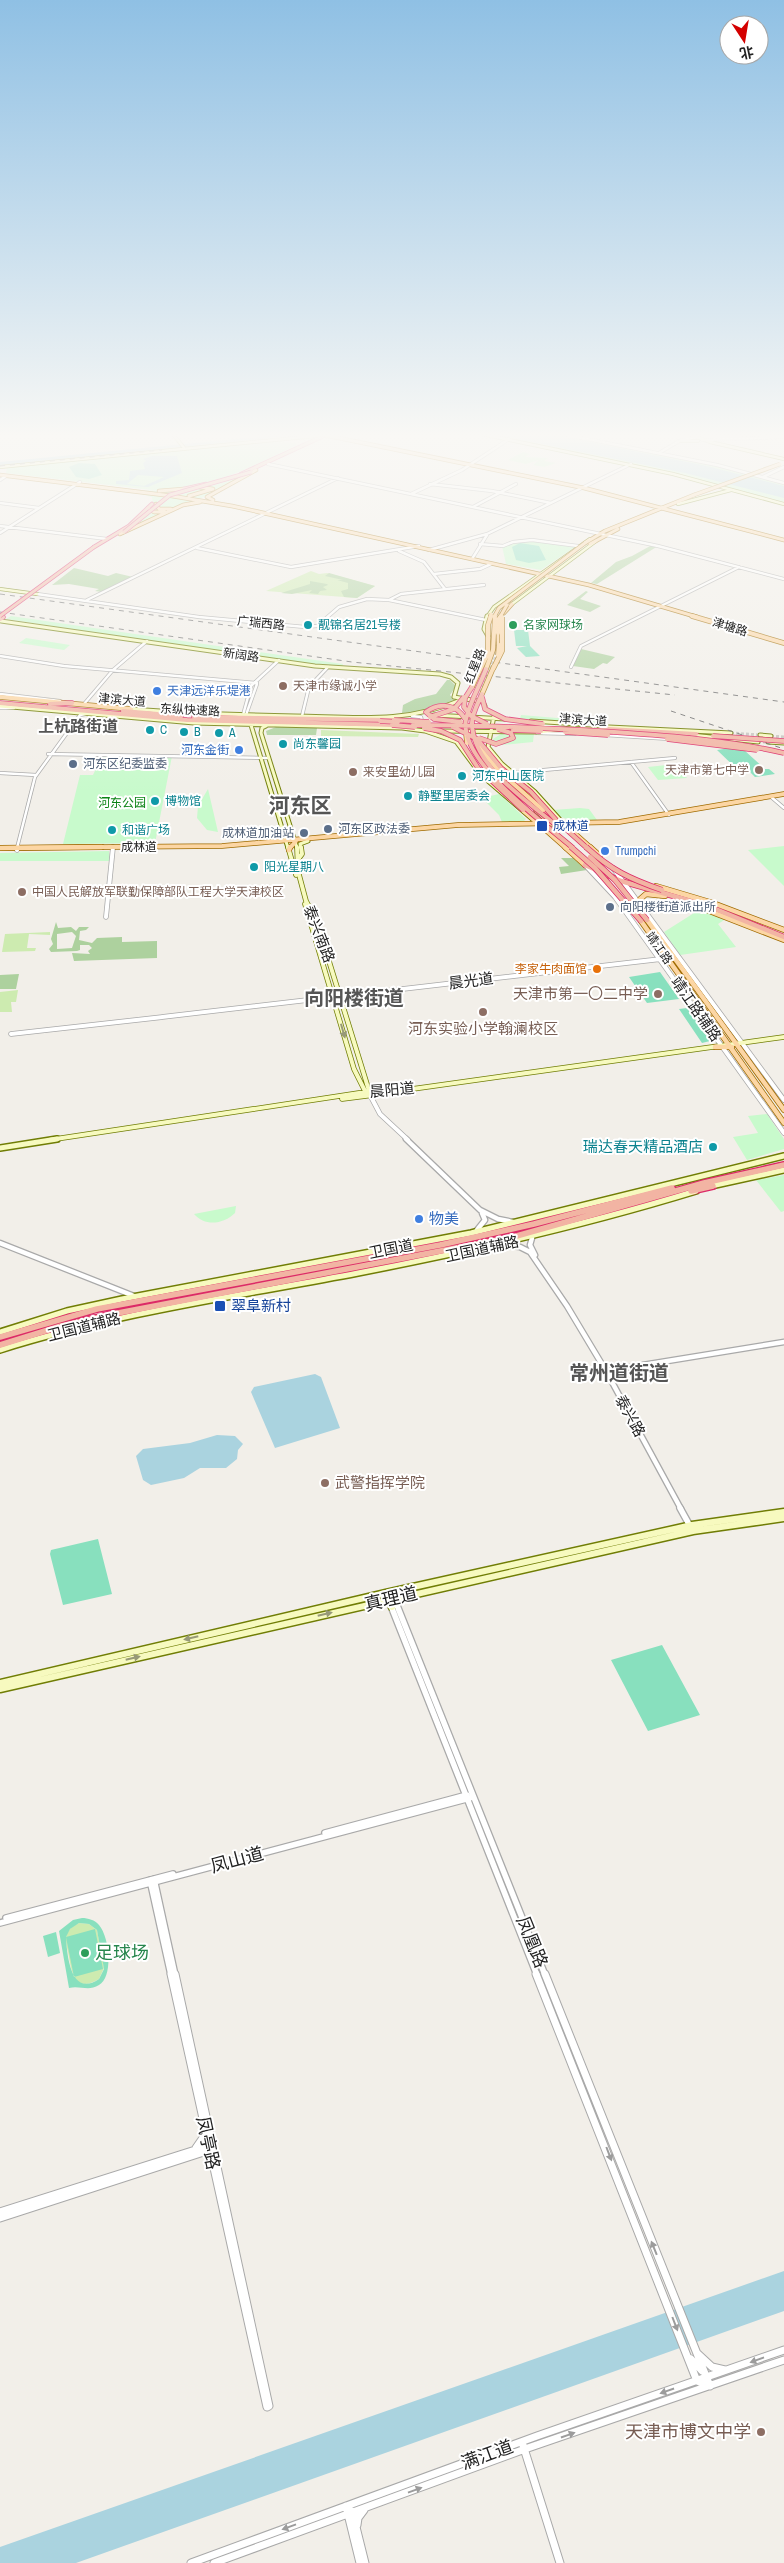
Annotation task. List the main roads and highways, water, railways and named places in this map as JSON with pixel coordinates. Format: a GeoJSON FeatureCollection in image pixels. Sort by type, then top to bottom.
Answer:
{"type":"FeatureCollection","features":[{"type":"Feature","properties":{"kind":"highway"},"geometry":{"type":"LineString","coordinates":[[1,619],[88,553]]}},
{"type":"Feature","properties":{"kind":"highway","name":"红星路"},"geometry":{"type":"LineString","coordinates":[[466,733],[466,720],[485,665]]}},
{"type":"Feature","properties":{"kind":"highway"},"geometry":{"type":"LineString","coordinates":[[192,717],[317,721],[424,718],[446,713],[458,706],[472,688]]}},
{"type":"Feature","properties":{"kind":"highway"},"geometry":{"type":"LineString","coordinates":[[472,688],[464,702],[466,710],[477,720],[500,728],[735,742]]}},
{"type":"Feature","properties":{"kind":"highway"},"geometry":{"type":"LineString","coordinates":[[482,694],[485,709],[499,717],[519,722],[608,729]]}},
{"type":"Feature","properties":{"kind":"highway","name":"红星路"},"geometry":{"type":"LineString","coordinates":[[476,742],[472,723],[482,694]]}},
{"type":"Feature","properties":{"kind":"highway"},"geometry":{"type":"LineString","coordinates":[[0,696],[51,703],[72,703]]}},
{"type":"Feature","properties":{"kind":"highway","name":"津滨大道"},"geometry":{"type":"LineString","coordinates":[[51,703],[192,717]]}},
{"type":"Feature","properties":{"kind":"highway","name":"东纵快速路"},"geometry":{"type":"LineString","coordinates":[[1,705],[187,720],[380,723]]}},
{"type":"Feature","properties":{"kind":"highway"},"geometry":{"type":"LineString","coordinates":[[466,720],[460,710],[452,707],[437,706],[426,712],[430,717],[440,720],[486,724]]}},
{"type":"Feature","properties":{"kind":"highway"},"geometry":{"type":"LineString","coordinates":[[56,708],[74,713]]}},
{"type":"Feature","properties":{"kind":"highway"},"geometry":{"type":"LineString","coordinates":[[131,709],[151,713]]}},
{"type":"Feature","properties":{"kind":"highway"},"geometry":{"type":"LineString","coordinates":[[475,710],[474,729],[480,739],[496,744],[508,742],[513,738],[512,734],[506,730],[481,727]]}},
{"type":"Feature","properties":{"kind":"highway","name":"东纵快速路"},"geometry":{"type":"LineString","coordinates":[[192,717],[380,723]]}},
{"type":"Feature","properties":{"kind":"highway"},"geometry":{"type":"LineString","coordinates":[[394,720],[444,724],[474,737],[502,768],[531,792],[582,847],[620,874],[662,893]]}},
{"type":"Feature","properties":{"kind":"highway"},"geometry":{"type":"LineString","coordinates":[[286,725],[317,721]]}},
{"type":"Feature","properties":{"kind":"highway"},"geometry":{"type":"LineString","coordinates":[[380,723],[441,731],[460,740],[470,750],[474,761],[485,775],[523,810]]}},
{"type":"Feature","properties":{"kind":"highway","name":"津滨大道"},"geometry":{"type":"LineString","coordinates":[[380,723],[556,728],[695,737],[735,742],[784,754]]}},
{"type":"Feature","properties":{"kind":"highway","name":"津滨大道"},"geometry":{"type":"LineString","coordinates":[[380,723],[486,724],[697,735]]}},
{"type":"Feature","properties":{"kind":"highway"},"geometry":{"type":"LineString","coordinates":[[413,725],[556,728]]}},
{"type":"Feature","properties":{"kind":"highway"},"geometry":{"type":"LineString","coordinates":[[512,728],[658,738],[784,754]]}},
{"type":"Feature","properties":{"kind":"highway"},"geometry":{"type":"LineString","coordinates":[[697,735],[784,739]]}},
{"type":"Feature","properties":{"kind":"highway","name":"靖江路"},"geometry":{"type":"LineString","coordinates":[[476,742],[483,756],[500,776],[582,847],[615,880],[647,920]]}},
{"type":"Feature","properties":{"kind":"highway","name":"靖江路"},"geometry":{"type":"LineString","coordinates":[[470,750],[483,767],[595,868],[641,921]]}},
{"type":"Feature","properties":{"kind":"highway"},"geometry":{"type":"LineString","coordinates":[[474,761],[513,794]]}},
{"type":"Feature","properties":{"kind":"highway"},"geometry":{"type":"LineString","coordinates":[[585,865],[621,881],[705,903],[784,935]]}},
{"type":"Feature","properties":{"kind":"highway"},"geometry":{"type":"LineString","coordinates":[[700,906],[705,903]]}},
{"type":"Feature","properties":{"kind":"highway","name":"卫国道"},"geometry":{"type":"LineString","coordinates":[[0,1337],[16,1331],[115,1306],[440,1245],[638,1199],[784,1160]]}},
{"type":"Feature","properties":{"kind":"highway"},"geometry":{"type":"LineString","coordinates":[[638,1199],[713,1186]]}},
{"type":"Feature","properties":{"kind":"highway","name":"卫国道"},"geometry":{"type":"LineString","coordinates":[[0,1345],[61,1326],[118,1313],[392,1264],[513,1237],[638,1199]]}},
{"type":"Feature","properties":{"kind":"main road"},"geometry":{"type":"LineString","coordinates":[[446,553],[539,574]]}},
{"type":"Feature","properties":{"kind":"main road"},"geometry":{"type":"LineString","coordinates":[[448,553],[539,574]]}},
{"type":"Feature","properties":{"kind":"main road"},"geometry":{"type":"LineString","coordinates":[[488,636],[484,632],[490,609],[569,553]]}},
{"type":"Feature","properties":{"kind":"main road","name":"红星路"},"geometry":{"type":"LineString","coordinates":[[485,665],[493,650],[492,624],[499,608],[574,553]]}},
{"type":"Feature","properties":{"kind":"main road","name":"红星路"},"geometry":{"type":"LineString","coordinates":[[482,694],[499,650],[498,620],[504,608],[575,553]]}},
{"type":"Feature","properties":{"kind":"main road"},"geometry":{"type":"LineString","coordinates":[[493,669],[502,651],[501,623],[504,613],[519,596],[550,576],[578,553]]}},
{"type":"Feature","properties":{"kind":"main road","name":"津塘路"},"geometry":{"type":"LineString","coordinates":[[539,574],[660,605],[784,642]]}},
{"type":"Feature","properties":{"kind":"main road"},"geometry":{"type":"LineString","coordinates":[[545,579],[556,577]]}},
{"type":"Feature","properties":{"kind":"main road"},"geometry":{"type":"LineString","coordinates":[[0,589],[36,594]]}},
{"type":"Feature","properties":{"kind":"main road"},"geometry":{"type":"LineString","coordinates":[[485,665],[489,647],[488,625],[491,613],[510,595]]}},
{"type":"Feature","properties":{"kind":"main road","name":"新阔路"},"geometry":{"type":"LineString","coordinates":[[1,619],[328,668],[398,670],[446,675],[458,683],[454,696],[460,700]]}},
{"type":"Feature","properties":{"kind":"main road"},"geometry":{"type":"LineString","coordinates":[[472,688],[493,650]]}},
{"type":"Feature","properties":{"kind":"main road"},"geometry":{"type":"LineString","coordinates":[[460,700],[483,702],[494,713],[515,720]]}},
{"type":"Feature","properties":{"kind":"main road","name":"红星路"},"geometry":{"type":"LineString","coordinates":[[421,715],[460,700]]}},
{"type":"Feature","properties":{"kind":"main road"},"geometry":{"type":"LineString","coordinates":[[454,702],[451,706],[455,716],[453,731],[457,742],[476,769],[585,865]]}},
{"type":"Feature","properties":{"kind":"main road"},"geometry":{"type":"LineString","coordinates":[[72,703],[131,709]]}},
{"type":"Feature","properties":{"kind":"main road"},"geometry":{"type":"LineString","coordinates":[[1,705],[74,713],[250,725],[490,732],[526,732],[571,728],[697,735]]}},
{"type":"Feature","properties":{"kind":"main road","name":"津滨大道"},"geometry":{"type":"LineString","coordinates":[[131,709],[244,715],[421,715]]}},
{"type":"Feature","properties":{"kind":"main road"},"geometry":{"type":"LineString","coordinates":[[494,713],[488,747],[511,773],[535,792],[558,821]]}},
{"type":"Feature","properties":{"kind":"main road"},"geometry":{"type":"LineString","coordinates":[[421,715],[731,733]]}},
{"type":"Feature","properties":{"kind":"main road"},"geometry":{"type":"LineString","coordinates":[[250,725],[266,758],[291,842],[289,850]]}},
{"type":"Feature","properties":{"kind":"main road"},"geometry":{"type":"LineString","coordinates":[[266,725],[261,730],[266,758],[291,842],[299,857]]}},
{"type":"Feature","properties":{"kind":"main road"},"geometry":{"type":"LineString","coordinates":[[425,731],[457,742]]}},
{"type":"Feature","properties":{"kind":"main road"},"geometry":{"type":"LineString","coordinates":[[466,733],[470,750]]}},
{"type":"Feature","properties":{"kind":"main road","name":"津滨大道"},"geometry":{"type":"LineString","coordinates":[[697,735],[758,742]]}},
{"type":"Feature","properties":{"kind":"main road"},"geometry":{"type":"LineString","coordinates":[[760,735],[771,736]]}},
{"type":"Feature","properties":{"kind":"main road"},"geometry":{"type":"LineString","coordinates":[[768,742],[784,739]]}},
{"type":"Feature","properties":{"kind":"main road"},"geometry":{"type":"LineString","coordinates":[[476,742],[499,771],[543,810],[558,821],[575,824]]}},
{"type":"Feature","properties":{"kind":"main road"},"geometry":{"type":"LineString","coordinates":[[476,769],[494,776],[551,824],[565,825],[611,865],[636,879],[705,903]]}},
{"type":"Feature","properties":{"kind":"main road","name":"成林道"},"geometry":{"type":"LineString","coordinates":[[17,848],[223,848],[454,828],[565,825],[669,815],[784,794]]}},
{"type":"Feature","properties":{"kind":"main road"},"geometry":{"type":"LineString","coordinates":[[523,810],[539,826]]}},
{"type":"Feature","properties":{"kind":"main road","name":"成林道"},"geometry":{"type":"LineString","coordinates":[[539,826],[558,821],[565,825]]}},
{"type":"Feature","properties":{"kind":"main road"},"geometry":{"type":"LineString","coordinates":[[572,831],[571,827],[575,824]]}},
{"type":"Feature","properties":{"kind":"main road"},"geometry":{"type":"LineString","coordinates":[[299,857],[302,854],[300,844],[308,840]]}},
{"type":"Feature","properties":{"kind":"main road","name":"成林道"},"geometry":{"type":"LineString","coordinates":[[0,849],[26,847],[222,846],[291,842]]}},
{"type":"Feature","properties":{"kind":"main road","name":"泰兴南路"},"geometry":{"type":"LineString","coordinates":[[289,850],[354,1069],[361,1085],[369,1093]]}},
{"type":"Feature","properties":{"kind":"main road","name":"泰兴南路"},"geometry":{"type":"LineString","coordinates":[[299,857],[298,871],[306,901],[316,919],[358,1059],[368,1084],[369,1093]]}},
{"type":"Feature","properties":{"kind":"main road"},"geometry":{"type":"LineString","coordinates":[[637,899],[643,895],[662,893],[784,935]]}},
{"type":"Feature","properties":{"kind":"main road","name":"靖江路"},"geometry":{"type":"LineString","coordinates":[[647,920],[784,1110]]}},
{"type":"Feature","properties":{"kind":"main road","name":"靖江路"},"geometry":{"type":"LineString","coordinates":[[641,921],[727,1047],[784,1123]]}},
{"type":"Feature","properties":{"kind":"main road"},"geometry":{"type":"LineString","coordinates":[[702,1009],[710,1028]]}},
{"type":"Feature","properties":{"kind":"main road"},"geometry":{"type":"LineString","coordinates":[[715,1048],[738,1047],[743,1044],[784,1038]]}},
{"type":"Feature","properties":{"kind":"main road","name":"晨阳道"},"geometry":{"type":"LineString","coordinates":[[0,1148],[369,1093],[715,1048]]}},
{"type":"Feature","properties":{"kind":"main road"},"geometry":{"type":"LineString","coordinates":[[368,1084],[383,1092]]}},
{"type":"Feature","properties":{"kind":"main road","name":"卫国道辅路"},"geometry":{"type":"LineString","coordinates":[[0,1332],[30,1322],[134,1296],[453,1237],[775,1158],[784,1160]]}},
{"type":"Feature","properties":{"kind":"main road","name":"卫国道辅路"},"geometry":{"type":"LineString","coordinates":[[0,1350],[49,1335],[128,1316],[392,1264],[503,1245],[713,1186],[784,1170]]}},
{"type":"Feature","properties":{"kind":"main road"},"geometry":{"type":"LineString","coordinates":[[638,1199],[699,1176]]}},
{"type":"Feature","properties":{"kind":"main road"},"geometry":{"type":"LineString","coordinates":[[440,1245],[453,1237]]}},
{"type":"Feature","properties":{"kind":"main road"},"geometry":{"type":"LineString","coordinates":[[16,1331],[30,1322]]}},
{"type":"Feature","properties":{"kind":"main road","name":"真理道"},"geometry":{"type":"LineString","coordinates":[[0,1689],[380,1601],[387,1602],[404,1592],[692,1528],[784,1512]]}},
{"type":"Feature","properties":{"kind":"main road","name":"真理道"},"geometry":{"type":"LineString","coordinates":[[692,1528],[784,1518]]}},
{"type":"Feature","properties":{"kind":"main road","name":"真理道"},"geometry":{"type":"LineString","coordinates":[[0,1683],[375,1595],[391,1599]]}},
{"type":"Feature","properties":{"kind":"water"},"geometry":{"type":"Polygon","coordinates":[[[315,1374],[321,1377],[340,1428],[275,1448],[251,1392],[254,1387],[315,1374]]]}},
{"type":"Feature","properties":{"kind":"water"},"geometry":{"type":"Polygon","coordinates":[[[217,1435],[235,1436],[243,1444],[238,1450],[237,1459],[226,1468],[200,1468],[184,1478],[151,1485],[143,1480],[136,1456],[143,1449],[190,1443],[217,1435]]]}},
{"type":"Feature","properties":{"kind":"water"},"geometry":{"type":"Polygon","coordinates":[[[784,2271],[784,2311],[76,2563],[0,2563],[0,2547],[784,2271]]]}},
{"type":"Feature","properties":{"kind":"tunnel"},"geometry":{"type":"LineString","coordinates":[[497,617],[509,602]]}},
{"type":"Feature","properties":{"kind":"tunnel"},"geometry":{"type":"LineString","coordinates":[[495,620],[497,616]]}},
{"type":"Feature","properties":{"kind":"tunnel"},"geometry":{"type":"LineString","coordinates":[[488,636],[491,647],[490,656]]}},
{"type":"Feature","properties":{"kind":"tunnel"},"geometry":{"type":"LineString","coordinates":[[482,701],[479,694],[495,658],[495,636]]}},
{"type":"Feature","properties":{"kind":"tunnel"},"geometry":{"type":"LineString","coordinates":[[731,733],[760,735]]}},
{"type":"Feature","properties":{"kind":"tunnel"},"geometry":{"type":"LineString","coordinates":[[771,736],[784,737]]}},
{"type":"Feature","properties":{"kind":"tunnel"},"geometry":{"type":"LineString","coordinates":[[758,742],[768,742]]}},
{"type":"Feature","properties":{"kind":"railway"},"geometry":{"type":"LineString","coordinates":[[0,594],[784,702]]}},
{"type":"Feature","properties":{"kind":"railway"},"geometry":{"type":"LineString","coordinates":[[0,612],[352,662],[675,695]]}},
{"type":"Feature","properties":{"kind":"railway"},"geometry":{"type":"LineString","coordinates":[[671,711],[784,749]]}},
{"type":"Feature","properties":{"kind":"place","name":"靓锦名居21号楼"},"geometry":{"type":"Point","coordinates":[308,625]}},
{"type":"Feature","properties":{"kind":"place","name":"名家网球场"},"geometry":{"type":"Point","coordinates":[513,625]}},
{"type":"Feature","properties":{"kind":"place","name":"天津市缘诚小学"},"geometry":{"type":"Point","coordinates":[283,686]}},
{"type":"Feature","properties":{"kind":"place","name":"天津远洋乐堤港"},"geometry":{"type":"Point","coordinates":[157,691]}},
{"type":"Feature","properties":{"kind":"place","name":"C"},"geometry":{"type":"Point","coordinates":[150,730]}},
{"type":"Feature","properties":{"kind":"place","name":"B"},"geometry":{"type":"Point","coordinates":[184,732]}},
{"type":"Feature","properties":{"kind":"place","name":"A"},"geometry":{"type":"Point","coordinates":[219,733]}},
{"type":"Feature","properties":{"kind":"place","name":"尚东馨园"},"geometry":{"type":"Point","coordinates":[283,744]}},
{"type":"Feature","properties":{"kind":"place","name":"河东金街"},"geometry":{"type":"Point","coordinates":[239,750]}},
{"type":"Feature","properties":{"kind":"place","name":"河东区纪委监委"},"geometry":{"type":"Point","coordinates":[73,764]}},
{"type":"Feature","properties":{"kind":"place","name":"天津市第七中学"},"geometry":{"type":"Point","coordinates":[759,770]}},
{"type":"Feature","properties":{"kind":"place","name":"来安里幼儿园"},"geometry":{"type":"Point","coordinates":[353,772]}},
{"type":"Feature","properties":{"kind":"place","name":"河东中山医院"},"geometry":{"type":"Point","coordinates":[462,776]}},
{"type":"Feature","properties":{"kind":"place","name":"静墅里居委会"},"geometry":{"type":"Point","coordinates":[408,796]}},
{"type":"Feature","properties":{"kind":"place","name":"博物馆"},"geometry":{"type":"Point","coordinates":[155,801]}},
{"type":"Feature","properties":{"kind":"place","name":"成林道"},"geometry":{"type":"Point","coordinates":[542,826]}},
{"type":"Feature","properties":{"kind":"place","name":"河东区政法委"},"geometry":{"type":"Point","coordinates":[328,829]}},
{"type":"Feature","properties":{"kind":"place","name":"和谐广场"},"geometry":{"type":"Point","coordinates":[112,830]}},
{"type":"Feature","properties":{"kind":"place","name":"成林道加油站"},"geometry":{"type":"Point","coordinates":[304,833]}},
{"type":"Feature","properties":{"kind":"place","name":"Trumpchi"},"geometry":{"type":"Point","coordinates":[605,851]}},
{"type":"Feature","properties":{"kind":"place","name":"阳光星期八"},"geometry":{"type":"Point","coordinates":[254,867]}},
{"type":"Feature","properties":{"kind":"place","name":"中国人民解放军联勤保障部队工程大学天津校区"},"geometry":{"type":"Point","coordinates":[22,892]}},
{"type":"Feature","properties":{"kind":"place","name":"向阳楼街道派出所"},"geometry":{"type":"Point","coordinates":[610,907]}},
{"type":"Feature","properties":{"kind":"place","name":"李家牛肉面馆"},"geometry":{"type":"Point","coordinates":[597,969]}},
{"type":"Feature","properties":{"kind":"place","name":"天津市第一〇二中学"},"geometry":{"type":"Point","coordinates":[658,994]}},
{"type":"Feature","properties":{"kind":"place","name":"河东实验小学翰澜校区"},"geometry":{"type":"Point","coordinates":[483,1012]}},
{"type":"Feature","properties":{"kind":"place","name":"瑞达春天精品酒店"},"geometry":{"type":"Point","coordinates":[713,1147]}},
{"type":"Feature","properties":{"kind":"place","name":"物美"},"geometry":{"type":"Point","coordinates":[419,1219]}},
{"type":"Feature","properties":{"kind":"place","name":"翠阜新村"},"geometry":{"type":"Point","coordinates":[220,1306]}},
{"type":"Feature","properties":{"kind":"place","name":"武警指挥学院"},"geometry":{"type":"Point","coordinates":[325,1483]}},
{"type":"Feature","properties":{"kind":"place","name":"足球场"},"geometry":{"type":"Point","coordinates":[85,1953]}},
{"type":"Feature","properties":{"kind":"place","name":"天津市博文中学"},"geometry":{"type":"Point","coordinates":[761,2432]}},
{"type":"Feature","properties":{"kind":"district","name":"上杭路街道"},"geometry":{"type":"Point","coordinates":[78,726]}},
{"type":"Feature","properties":{"kind":"district","name":"河东区"},"geometry":{"type":"Point","coordinates":[300,806]}},
{"type":"Feature","properties":{"kind":"district","name":"向阳楼街道"},"geometry":{"type":"Point","coordinates":[354,998]}},
{"type":"Feature","properties":{"kind":"district","name":"常州道街道"},"geometry":{"type":"Point","coordinates":[619,1373]}},
{"type":"Feature","properties":{"kind":"park label","name":"河东公园"},"geometry":{"type":"Point","coordinates":[122,803]}}]}
